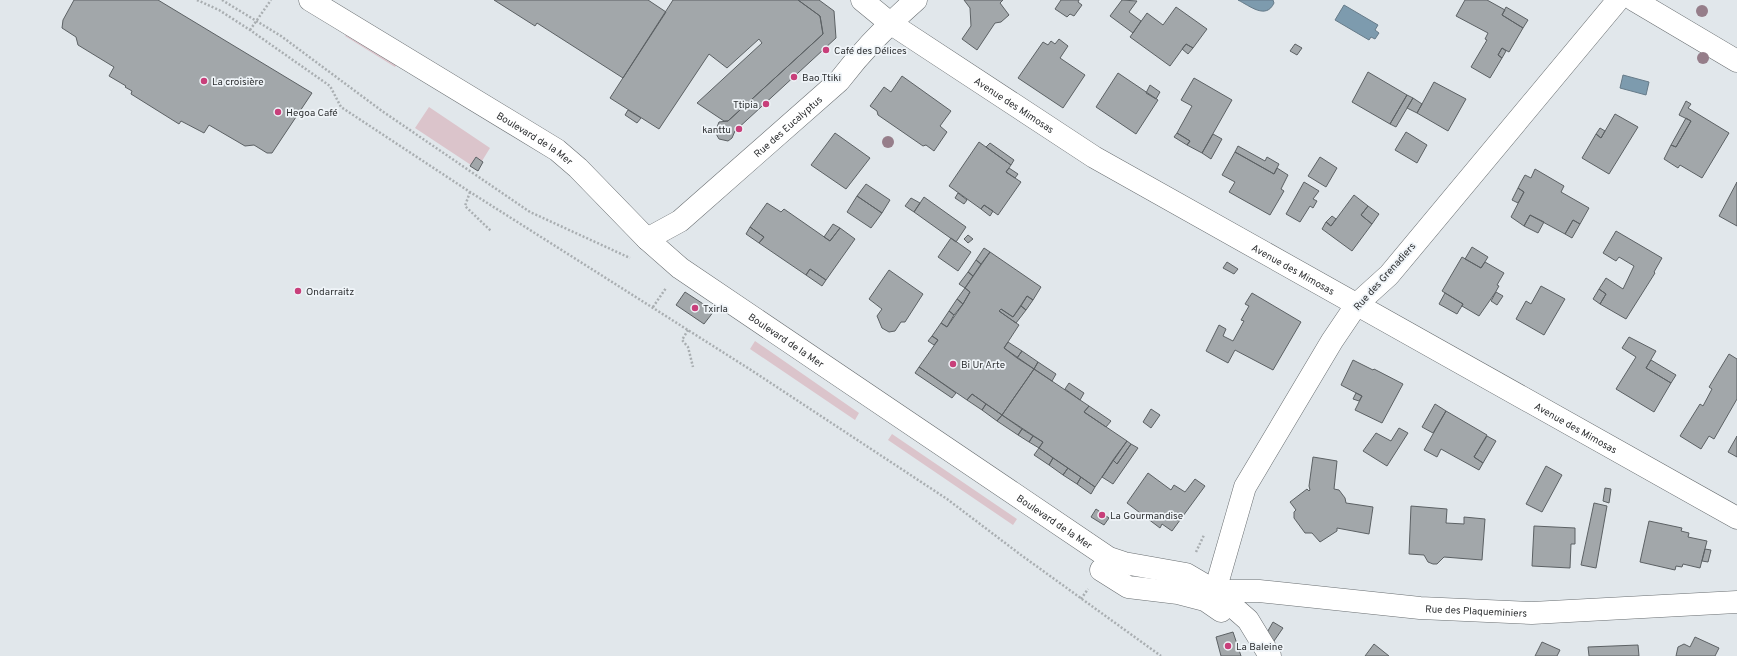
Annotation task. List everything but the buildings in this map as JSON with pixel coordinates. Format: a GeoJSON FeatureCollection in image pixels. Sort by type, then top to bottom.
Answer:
{"type":"FeatureCollection","features":[{"type":"Feature","properties":{"kind":"street","name":"Boulevard de la Mer"},"geometry":{"type":"LineString","coordinates":[[310,0],[558,150],[578,168],[647,238],[680,268],[1109,558],[1124,563],[1186,574],[1215,591],[1248,620],[1270,656]]}},
{"type":"Feature","properties":{"kind":"street","name":"Avenue des Mimosas"},"geometry":{"type":"LineString","coordinates":[[862,0],[890,23],[1094,156],[1737,518]]}},
{"type":"Feature","properties":{"kind":"street","name":"Rue des Eucalyptus"},"geometry":{"type":"LineString","coordinates":[[647,238],[680,221],[839,81],[859,56],[890,23],[916,0]]}},
{"type":"Feature","properties":{"kind":"street","name":"Rue des Grenadiers"},"geometry":{"type":"LineString","coordinates":[[1215,591],[1245,487],[1332,341],[1357,304],[1389,275],[1618,0]]}},
{"type":"Feature","properties":{"kind":"street"},"geometry":{"type":"LineString","coordinates":[[1634,0],[1737,61]]}},
{"type":"Feature","properties":{"kind":"street"},"geometry":{"type":"LineString","coordinates":[[1101,570],[1128,587],[1178,593],[1205,600],[1234,620],[1255,656]]}},
{"type":"Feature","properties":{"kind":"street","name":"Rue des Plaqueminiers"},"geometry":{"type":"LineString","coordinates":[[1215,591],[1259,591],[1420,608],[1532,613],[1737,602]]}},
{"type":"Feature","properties":{"kind":"path"},"geometry":{"type":"LineString","coordinates":[[197,0],[250,30],[330,86],[341,107],[470,192],[653,307],[947,499],[1021,555],[1161,656]]}},
{"type":"Feature","properties":{"kind":"path"},"geometry":{"type":"LineString","coordinates":[[222,0],[281,36],[382,111],[530,212],[631,258]]}},
{"type":"Feature","properties":{"kind":"path"},"geometry":{"type":"LineString","coordinates":[[250,30],[271,0]]}},
{"type":"Feature","properties":{"kind":"path"},"geometry":{"type":"LineString","coordinates":[[470,192],[465,206],[491,231]]}},
{"type":"Feature","properties":{"kind":"path"},"geometry":{"type":"LineString","coordinates":[[653,307],[670,284]]}},
{"type":"Feature","properties":{"kind":"path"},"geometry":{"type":"LineString","coordinates":[[688,330],[682,340],[688,347],[693,366]]}},
{"type":"Feature","properties":{"kind":"shaded area"},"geometry":{"type":"Polygon","coordinates":[[[349,31],[398,62],[395,67],[345,36],[349,31]]]}},
{"type":"Feature","properties":{"kind":"shaded area"},"geometry":{"type":"Polygon","coordinates":[[[429,107],[490,148],[482,161],[476,157],[471,165],[415,128],[429,107]]]}},
{"type":"Feature","properties":{"kind":"shaded area"},"geometry":{"type":"Polygon","coordinates":[[[755,341],[859,413],[855,420],[750,349],[755,341]]]}},
{"type":"Feature","properties":{"kind":"shaded area"},"geometry":{"type":"Polygon","coordinates":[[[892,434],[1017,519],[1013,525],[888,440],[892,434]]]}},
{"type":"Feature","properties":{"kind":"water"},"geometry":{"type":"Polygon","coordinates":[[[1238,0],[1273,0],[1274,3],[1267,11],[1262,11],[1238,0]]]}},
{"type":"Feature","properties":{"kind":"water"},"geometry":{"type":"Polygon","coordinates":[[[1344,5],[1378,25],[1375,30],[1379,33],[1375,39],[1371,37],[1369,40],[1335,20],[1344,5]]]}},
{"type":"Feature","properties":{"kind":"water"},"geometry":{"type":"Polygon","coordinates":[[[1623,75],[1649,82],[1646,95],[1620,88],[1623,75]]]}},
{"type":"Feature","properties":{"kind":"place","name":"Café des Délices"},"geometry":{"type":"Point","coordinates":[826,50]}},
{"type":"Feature","properties":{"kind":"place","name":"Bao Ttiki"},"geometry":{"type":"Point","coordinates":[794,77]}},
{"type":"Feature","properties":{"kind":"place","name":"La croisière"},"geometry":{"type":"Point","coordinates":[204,81]}},
{"type":"Feature","properties":{"kind":"place","name":"Ttipia"},"geometry":{"type":"Point","coordinates":[766,104]}},
{"type":"Feature","properties":{"kind":"place","name":"Hegoa Café"},"geometry":{"type":"Point","coordinates":[278,112]}},
{"type":"Feature","properties":{"kind":"place","name":"kanttu"},"geometry":{"type":"Point","coordinates":[739,129]}},
{"type":"Feature","properties":{"kind":"place","name":"Ondarraitz"},"geometry":{"type":"Point","coordinates":[298,291]}},
{"type":"Feature","properties":{"kind":"place","name":"Txirla"},"geometry":{"type":"Point","coordinates":[695,308]}},
{"type":"Feature","properties":{"kind":"place","name":"Bi Ur Arte"},"geometry":{"type":"Point","coordinates":[953,364]}},
{"type":"Feature","properties":{"kind":"place","name":"La Gourmandise"},"geometry":{"type":"Point","coordinates":[1102,515]}},
{"type":"Feature","properties":{"kind":"place","name":"La Baleine"},"geometry":{"type":"Point","coordinates":[1228,646]}}]}
